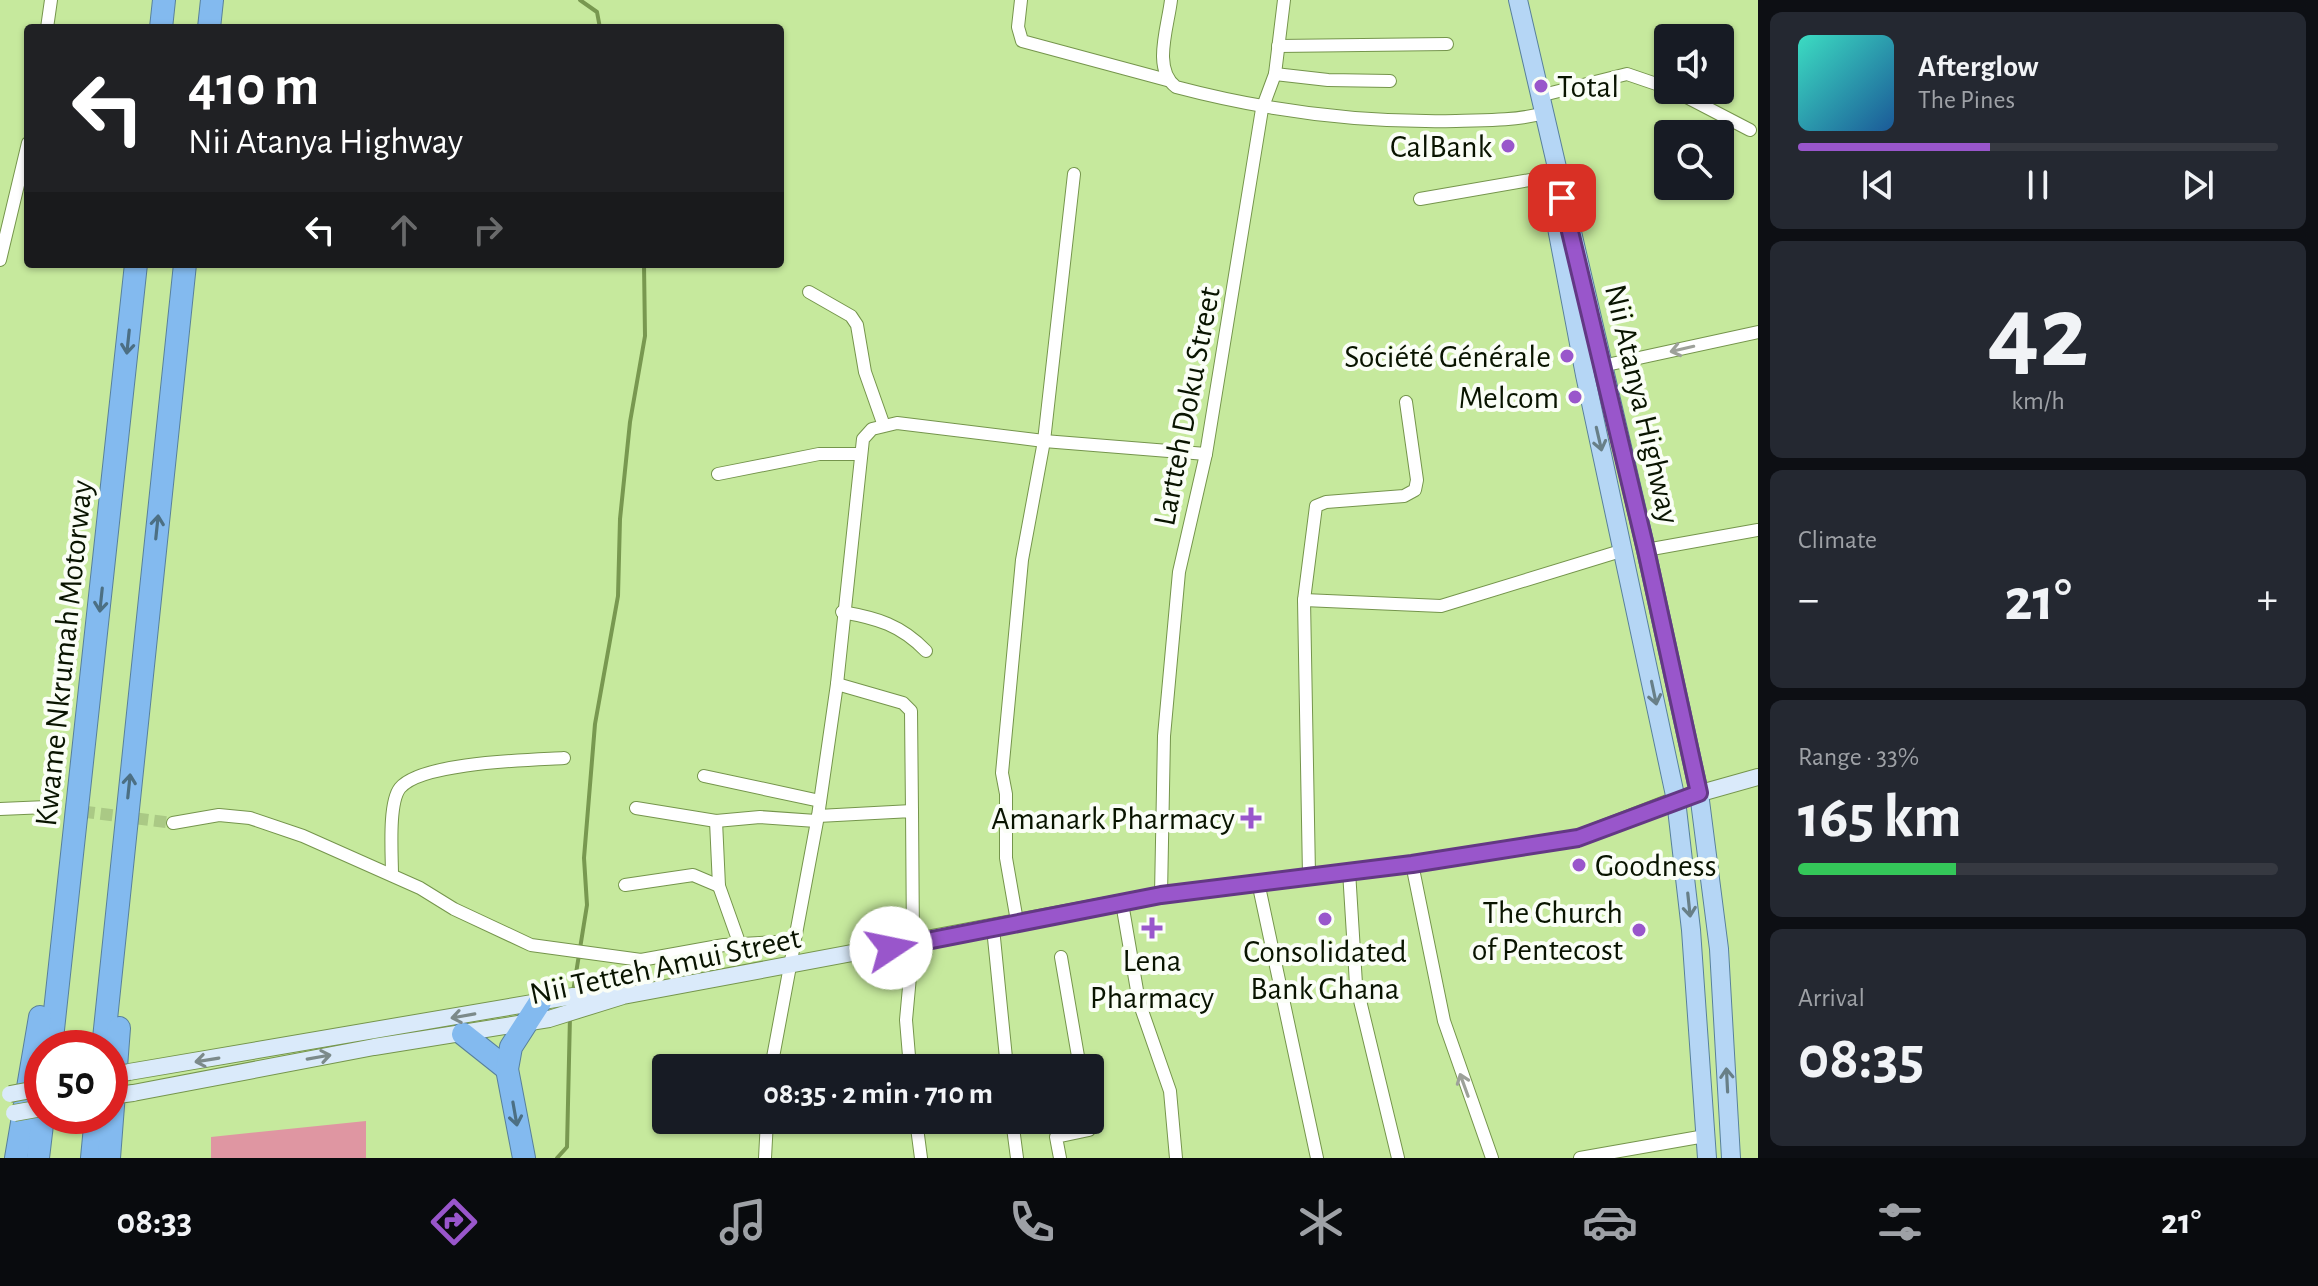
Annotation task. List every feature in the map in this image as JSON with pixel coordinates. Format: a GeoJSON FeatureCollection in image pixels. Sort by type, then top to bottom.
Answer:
{"type":"FeatureCollection","features":[{"type":"Feature","properties":{"kind":"highway"},"geometry":{"type":"LineString","coordinates":[[161,24],[164,0]]}},
{"type":"Feature","properties":{"kind":"highway"},"geometry":{"type":"LineString","coordinates":[[209,24],[212,0]]}},
{"type":"Feature","properties":{"kind":"highway","name":"Kwame Nkrumah Motorway"},"geometry":{"type":"LineString","coordinates":[[53,1030],[136,268]]}},
{"type":"Feature","properties":{"kind":"highway"},"geometry":{"type":"LineString","coordinates":[[105,1030],[185,268]]}},
{"type":"Feature","properties":{"kind":"highway"},"geometry":{"type":"LineString","coordinates":[[16,1158],[58,915],[73,860]]}},
{"type":"Feature","properties":{"kind":"highway"},"geometry":{"type":"LineString","coordinates":[[109,1158],[126,930],[121,864]]}},
{"type":"Feature","properties":{"kind":"highway"},"geometry":{"type":"LineString","coordinates":[[524,1158],[507,1069],[511,1047],[540,1002]]}},
{"type":"Feature","properties":{"kind":"highway"},"geometry":{"type":"LineString","coordinates":[[463,1034],[507,1069]]}},
{"type":"Feature","properties":{"kind":"highway"},"geometry":{"type":"LineString","coordinates":[[38,1158],[41,1134]]}},
{"type":"Feature","properties":{"kind":"highway"},"geometry":{"type":"LineString","coordinates":[[92,1158],[94,1134]]}},
{"type":"Feature","properties":{"kind":"main road"},"geometry":{"type":"LineString","coordinates":[[1510,0],[1537,106],[1547,177],[1585,375],[1676,800],[1691,930],[1707,1158]]}},
{"type":"Feature","properties":{"kind":"main road","name":"Nii Atanya Highway"},"geometry":{"type":"LineString","coordinates":[[1518,0],[1537,106],[1646,550],[1699,793],[1719,949],[1731,1158]]}},
{"type":"Feature","properties":{"kind":"main road","name":"Nii Tetteh Amui Street"},"geometry":{"type":"LineString","coordinates":[[128,1094],[359,1049],[525,1024],[646,991],[791,967],[1161,895],[1412,864],[1578,838],[1676,800],[1758,777]]}},
{"type":"Feature","properties":{"kind":"main road"},"geometry":{"type":"LineString","coordinates":[[128,1072],[540,1002],[592,994],[623,996]]}},
{"type":"Feature","properties":{"kind":"street"},"geometry":{"type":"LineString","coordinates":[[48,24],[51,0]]}},
{"type":"Feature","properties":{"kind":"street"},"geometry":{"type":"LineString","coordinates":[[1021,0],[1018,27],[1022,41],[1262,109],[1413,122],[1537,106],[1627,74],[1654,83]]}},
{"type":"Feature","properties":{"kind":"street"},"geometry":{"type":"LineString","coordinates":[[1167,80],[1162,69],[1171,0]]}},
{"type":"Feature","properties":{"kind":"street","name":"Lartteh Doku Street"},"geometry":{"type":"LineString","coordinates":[[1161,895],[1164,736],[1179,572],[1206,454],[1262,109],[1275,74],[1284,0]]}},
{"type":"Feature","properties":{"kind":"street"},"geometry":{"type":"LineString","coordinates":[[1278,46],[1447,44]]}},
{"type":"Feature","properties":{"kind":"street"},"geometry":{"type":"LineString","coordinates":[[1275,74],[1328,80],[1390,81]]}},
{"type":"Feature","properties":{"kind":"street"},"geometry":{"type":"LineString","coordinates":[[1700,104],[1750,130]]}},
{"type":"Feature","properties":{"kind":"street"},"geometry":{"type":"LineString","coordinates":[[0,260],[24,160]]}},
{"type":"Feature","properties":{"kind":"street"},"geometry":{"type":"LineString","coordinates":[[1017,921],[1006,858],[1006,794],[1002,773],[1022,560],[1044,441],[1074,174]]}},
{"type":"Feature","properties":{"kind":"street"},"geometry":{"type":"LineString","coordinates":[[1420,199],[1547,177]]}},
{"type":"Feature","properties":{"kind":"street"},"geometry":{"type":"LineString","coordinates":[[809,292],[851,316],[857,325],[865,372],[883,423]]}},
{"type":"Feature","properties":{"kind":"street"},"geometry":{"type":"LineString","coordinates":[[1602,366],[1758,332]]}},
{"type":"Feature","properties":{"kind":"street"},"geometry":{"type":"LineString","coordinates":[[1309,875],[1304,600],[1316,506],[1326,502],[1404,496],[1415,490],[1417,480],[1406,402]]}},
{"type":"Feature","properties":{"kind":"street"},"geometry":{"type":"LineString","coordinates":[[774,1054],[820,801],[837,684],[842,612],[863,439],[883,423],[1044,441],[1206,454]]}},
{"type":"Feature","properties":{"kind":"street"},"geometry":{"type":"LineString","coordinates":[[718,474],[819,454],[859,454]]}},
{"type":"Feature","properties":{"kind":"street"},"geometry":{"type":"LineString","coordinates":[[1646,550],[1758,530]]}},
{"type":"Feature","properties":{"kind":"street"},"geometry":{"type":"LineString","coordinates":[[1304,600],[1441,606],[1624,550]]}},
{"type":"Feature","properties":{"kind":"street"},"geometry":{"type":"LineString","coordinates":[[842,612],[881,619],[902,628],[926,651]]}},
{"type":"Feature","properties":{"kind":"street"},"geometry":{"type":"LineString","coordinates":[[837,684],[903,703],[911,711],[913,944],[906,1020],[909,1054]]}},
{"type":"Feature","properties":{"kind":"street"},"geometry":{"type":"LineString","coordinates":[[392,875],[394,801],[399,789],[410,780],[424,774],[493,762],[564,758]]}},
{"type":"Feature","properties":{"kind":"street"},"geometry":{"type":"LineString","coordinates":[[704,776],[820,801]]}},
{"type":"Feature","properties":{"kind":"street"},"geometry":{"type":"LineString","coordinates":[[0,809],[47,807]]}},
{"type":"Feature","properties":{"kind":"street"},"geometry":{"type":"LineString","coordinates":[[636,808],[716,821],[912,811]]}},
{"type":"Feature","properties":{"kind":"street"},"geometry":{"type":"LineString","coordinates":[[173,823],[219,815],[250,818],[303,836],[392,875],[531,945],[641,960],[740,945],[794,941]]}},
{"type":"Feature","properties":{"kind":"street"},"geometry":{"type":"LineString","coordinates":[[716,821],[719,886],[740,945]]}},
{"type":"Feature","properties":{"kind":"street"},"geometry":{"type":"LineString","coordinates":[[1412,864],[1444,1021],[1492,1158]]}},
{"type":"Feature","properties":{"kind":"street"},"geometry":{"type":"LineString","coordinates":[[1349,871],[1356,984],[1398,1158]]}},
{"type":"Feature","properties":{"kind":"street"},"geometry":{"type":"LineString","coordinates":[[625,885],[693,875],[719,886]]}},
{"type":"Feature","properties":{"kind":"street"},"geometry":{"type":"LineString","coordinates":[[1258,882],[1317,1158]]}},
{"type":"Feature","properties":{"kind":"street"},"geometry":{"type":"LineString","coordinates":[[1122,903],[1139,1002],[1170,1091],[1176,1158]]}},
{"type":"Feature","properties":{"kind":"street"},"geometry":{"type":"LineString","coordinates":[[993,928],[1006,1054]]}},
{"type":"Feature","properties":{"kind":"street"},"geometry":{"type":"LineString","coordinates":[[1061,957],[1078,1054]]}},
{"type":"Feature","properties":{"kind":"street"},"geometry":{"type":"LineString","coordinates":[[641,960],[646,991]]}},
{"type":"Feature","properties":{"kind":"street"},"geometry":{"type":"LineString","coordinates":[[765,1158],[766,1134]]}},
{"type":"Feature","properties":{"kind":"street"},"geometry":{"type":"LineString","coordinates":[[918,1134],[921,1158]]}},
{"type":"Feature","properties":{"kind":"street"},"geometry":{"type":"LineString","coordinates":[[1014,1134],[1017,1158]]}},
{"type":"Feature","properties":{"kind":"street"},"geometry":{"type":"LineString","coordinates":[[1060,1158],[1056,1137],[1070,1134]]}},
{"type":"Feature","properties":{"kind":"street"},"geometry":{"type":"LineString","coordinates":[[1580,1158],[1705,1136]]}},
{"type":"Feature","properties":{"kind":"shaded area"},"geometry":{"type":"Polygon","coordinates":[[[366,1121],[366,1158],[211,1158],[211,1137],[366,1121]]]}},
{"type":"Feature","properties":{"kind":"waterway"},"geometry":{"type":"LineString","coordinates":[[580,0],[597,12],[599,24]]}},
{"type":"Feature","properties":{"kind":"waterway"},"geometry":{"type":"LineString","coordinates":[[573,992],[587,905],[584,858],[595,724],[618,596],[620,519],[630,422],[645,336],[644,268]]}},
{"type":"Feature","properties":{"kind":"waterway"},"geometry":{"type":"LineString","coordinates":[[557,1158],[567,1147],[570,1016]]}},
{"type":"Feature","properties":{"kind":"tunnel"},"geometry":{"type":"LineString","coordinates":[[47,807],[173,823]]}},
{"type":"Feature","properties":{"kind":"place","name":"Total"},"geometry":{"type":"Point","coordinates":[1541,86]}},
{"type":"Feature","properties":{"kind":"place","name":"CalBank"},"geometry":{"type":"Point","coordinates":[1508,146]}},
{"type":"Feature","properties":{"kind":"place","name":"Société Générale"},"geometry":{"type":"Point","coordinates":[1567,356]}},
{"type":"Feature","properties":{"kind":"place","name":"Melcom"},"geometry":{"type":"Point","coordinates":[1575,397]}},
{"type":"Feature","properties":{"kind":"place","name":"Amanark Pharmacy"},"geometry":{"type":"Point","coordinates":[1251,818]}},
{"type":"Feature","properties":{"kind":"place","name":"Goodness"},"geometry":{"type":"Point","coordinates":[1579,865]}},
{"type":"Feature","properties":{"kind":"place","name":"Consolidated Bank Ghana"},"geometry":{"type":"Point","coordinates":[1325,919]}},
{"type":"Feature","properties":{"kind":"place","name":"Lena Pharmacy"},"geometry":{"type":"Point","coordinates":[1152,928]}},
{"type":"Feature","properties":{"kind":"place","name":"The Church of Pentecost"},"geometry":{"type":"Point","coordinates":[1639,930]}},
{"type":"Feature","properties":{"kind":"route"},"geometry":{"type":"LineString","coordinates":[[891,948],[1161,895],[1412,864],[1578,838],[1699,793],[1646,550],[1562,198]]}}]}
